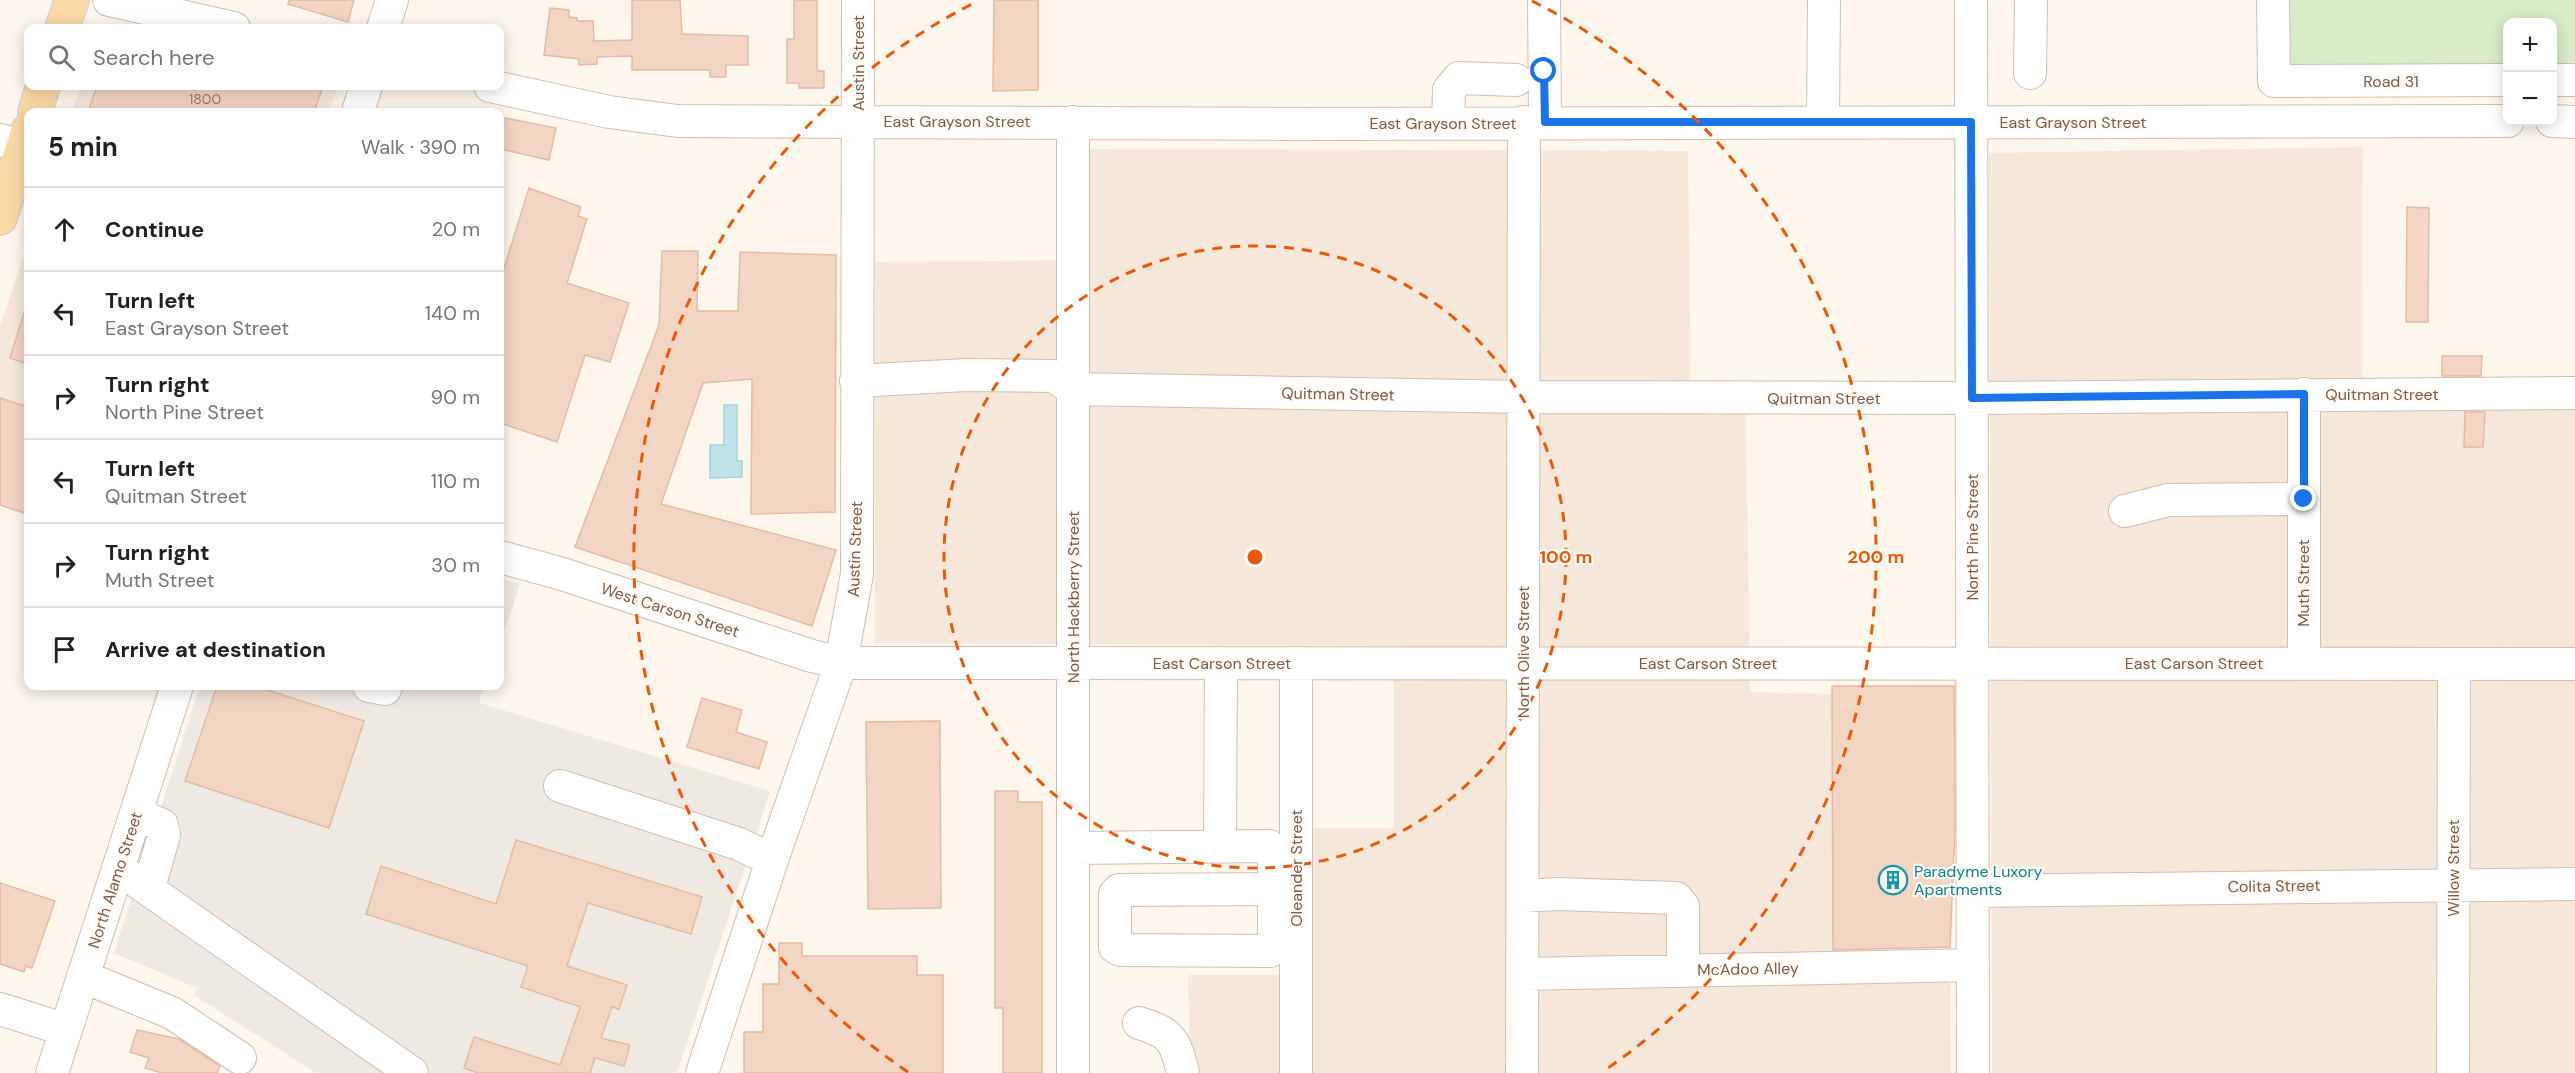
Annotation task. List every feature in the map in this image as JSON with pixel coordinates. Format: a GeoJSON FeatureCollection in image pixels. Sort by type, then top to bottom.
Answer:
{"type":"FeatureCollection","features":[{"type":"Feature","properties":{"kind":"main road"},"geometry":{"type":"LineString","coordinates":[[63,24],[72,0]]}},
{"type":"Feature","properties":{"kind":"main road"},"geometry":{"type":"LineString","coordinates":[[36,108],[43,90]]}},
{"type":"Feature","properties":{"kind":"main road"},"geometry":{"type":"LineString","coordinates":[[0,218],[17,139]]}},
{"type":"Feature","properties":{"kind":"street"},"geometry":{"type":"LineString","coordinates":[[109,0],[216,24]]}},
{"type":"Feature","properties":{"kind":"street"},"geometry":{"type":"LineString","coordinates":[[384,24],[392,0]]}},
{"type":"Feature","properties":{"kind":"street","name":"Austin Street"},"geometry":{"type":"LineString","coordinates":[[702,1073],[772,860],[841,663],[857,574],[858,0]]}},
{"type":"Feature","properties":{"kind":"street","name":"North Olive Street"},"geometry":{"type":"LineString","coordinates":[[1521,1073],[1525,397],[1535,122],[1544,0]]}},
{"type":"Feature","properties":{"kind":"street"},"geometry":{"type":"LineString","coordinates":[[1823,122],[1824,0]]}},
{"type":"Feature","properties":{"kind":"street","name":"North Pine Street"},"geometry":{"type":"LineString","coordinates":[[1971,0],[1973,1073]]}},
{"type":"Feature","properties":{"kind":"street"},"geometry":{"type":"LineString","coordinates":[[2030,73],[2031,0]]}},
{"type":"Feature","properties":{"kind":"street","name":"Road 31"},"geometry":{"type":"LineString","coordinates":[[2273,0],[2274,81],[2503,80]]}},
{"type":"Feature","properties":{"kind":"street"},"geometry":{"type":"LineString","coordinates":[[1448,123],[1449,90],[1459,78],[1516,80]]}},
{"type":"Feature","properties":{"kind":"street"},"geometry":{"type":"LineString","coordinates":[[2557,80],[2575,80]]}},
{"type":"Feature","properties":{"kind":"street","name":"East Grayson Street"},"geometry":{"type":"LineString","coordinates":[[504,89],[609,112],[678,121],[1448,123],[2503,121]]}},
{"type":"Feature","properties":{"kind":"street"},"geometry":{"type":"LineString","coordinates":[[359,108],[365,90]]}},
{"type":"Feature","properties":{"kind":"street"},"geometry":{"type":"LineString","coordinates":[[2557,121],[2575,122]]}},
{"type":"Feature","properties":{"kind":"street","name":"North Hackberry Street"},"geometry":{"type":"LineString","coordinates":[[1072,1073],[1073,122]]}},
{"type":"Feature","properties":{"kind":"street"},"geometry":{"type":"LineString","coordinates":[[856,381],[966,375],[1053,376],[1073,390]]}},
{"type":"Feature","properties":{"kind":"street","name":"Quitman Street"},"geometry":{"type":"LineString","coordinates":[[1073,390],[1525,397],[1972,398],[2575,393]]}},
{"type":"Feature","properties":{"kind":"street","name":"Muth Street"},"geometry":{"type":"LineString","coordinates":[[2304,394],[2304,664]]}},
{"type":"Feature","properties":{"kind":"street"},"geometry":{"type":"LineString","coordinates":[[2125,511],[2133,507],[2168,500],[2304,499]]}},
{"type":"Feature","properties":{"kind":"street","name":"West Carson Street"},"geometry":{"type":"LineString","coordinates":[[504,558],[559,573],[812,656],[841,663]]}},
{"type":"Feature","properties":{"kind":"street","name":"East Carson Street"},"geometry":{"type":"LineString","coordinates":[[841,663],[2575,664]]}},
{"type":"Feature","properties":{"kind":"street"},"geometry":{"type":"LineString","coordinates":[[1221,663],[1221,847]]}},
{"type":"Feature","properties":{"kind":"street","name":"Oleander Street"},"geometry":{"type":"LineString","coordinates":[[1296,663],[1296,1073]]}},
{"type":"Feature","properties":{"kind":"street","name":"Willow Street"},"geometry":{"type":"LineString","coordinates":[[2453,1073],[2454,664]]}},
{"type":"Feature","properties":{"kind":"street","name":"North Alamo Street"},"geometry":{"type":"LineString","coordinates":[[52,1073],[176,690]]}},
{"type":"Feature","properties":{"kind":"street"},"geometry":{"type":"LineString","coordinates":[[560,786],[740,844],[772,860]]}},
{"type":"Feature","properties":{"kind":"street"},"geometry":{"type":"LineString","coordinates":[[136,814],[162,825],[164,835],[149,888]]}},
{"type":"Feature","properties":{"kind":"street"},"geometry":{"type":"LineString","coordinates":[[1073,848],[1269,846],[1274,852],[1274,889],[1274,946],[1270,951],[1120,950],[1115,947],[1115,894],[1119,890],[1274,889]]}},
{"type":"Feature","properties":{"kind":"street"},"geometry":{"type":"LineString","coordinates":[[119,869],[412,1073]]}},
{"type":"Feature","properties":{"kind":"street","name":"Colita Street"},"geometry":{"type":"LineString","coordinates":[[1972,891],[2575,884]]}},
{"type":"Feature","properties":{"kind":"street"},"geometry":{"type":"LineString","coordinates":[[1523,896],[1558,894],[1676,898],[1683,906],[1683,971]]}},
{"type":"Feature","properties":{"kind":"street"},"geometry":{"type":"LineString","coordinates":[[1073,922],[1115,922]]}},
{"type":"Feature","properties":{"kind":"street","name":"McAdoo Alley"},"geometry":{"type":"LineString","coordinates":[[1523,974],[1972,965]]}},
{"type":"Feature","properties":{"kind":"street"},"geometry":{"type":"LineString","coordinates":[[84,977],[172,1013],[240,1058]]}},
{"type":"Feature","properties":{"kind":"street"},"geometry":{"type":"LineString","coordinates":[[0,1009],[66,1030]]}},
{"type":"Feature","properties":{"kind":"street"},"geometry":{"type":"LineString","coordinates":[[1138,1023],[1158,1029],[1173,1040],[1183,1073]]}},
{"type":"Feature","properties":{"kind":"shaded area"},"geometry":{"type":"Polygon","coordinates":[[[80,90],[337,90],[330,108],[73,108],[80,90]]]}},
{"type":"Feature","properties":{"kind":"shaded area"},"geometry":{"type":"Polygon","coordinates":[[[2363,147],[2362,404],[2575,403],[2575,1073],[1992,1073],[1989,153],[2363,147]]]}},
{"type":"Feature","properties":{"kind":"shaded area"},"geometry":{"type":"Polygon","coordinates":[[[1085,149],[1688,151],[1691,405],[1746,406],[1750,692],[1832,694],[1833,956],[1950,954],[1951,1073],[1190,1073],[1188,975],[1303,975],[1305,828],[1394,828],[1394,646],[875,643],[875,262],[1086,260],[1085,149]]]}},
{"type":"Feature","properties":{"kind":"shaded area"},"geometry":{"type":"Polygon","coordinates":[[[24,254],[24,515],[0,506],[0,326],[24,254]]]}},
{"type":"Feature","properties":{"kind":"shaded area"},"geometry":{"type":"Polygon","coordinates":[[[504,580],[520,584],[504,631],[504,580]]]}},
{"type":"Feature","properties":{"kind":"shaded area"},"geometry":{"type":"Polygon","coordinates":[[[199,690],[483,690],[479,703],[770,791],[677,1073],[316,1073],[194,995],[197,988],[114,953],[199,690]]]}},
{"type":"Feature","properties":{"kind":"green space"},"geometry":{"type":"Polygon","coordinates":[[[2284,0],[2575,0],[2575,68],[2557,68],[2557,18],[2503,18],[2503,69],[2294,66],[2286,56],[2284,0]]]}},
{"type":"Feature","properties":{"kind":"water"},"geometry":{"type":"Polygon","coordinates":[[[724,405],[737,405],[737,461],[742,461],[742,477],[710,478],[710,445],[724,445],[724,405]]]}},
{"type":"Feature","properties":{"kind":"building"},"geometry":{"type":"Polygon","coordinates":[[[289,0],[354,0],[348,22],[288,4],[289,0]]]}},
{"type":"Feature","properties":{"kind":"building"},"geometry":{"type":"Polygon","coordinates":[[[632,0],[680,0],[682,34],[748,36],[748,65],[726,65],[726,77],[710,77],[710,70],[632,70],[632,56],[597,57],[597,64],[579,65],[579,59],[544,55],[550,8],[569,10],[569,17],[577,18],[577,21],[593,21],[594,41],[632,40],[632,0]]]}},
{"type":"Feature","properties":{"kind":"building"},"geometry":{"type":"Polygon","coordinates":[[[794,0],[817,0],[817,71],[824,71],[824,88],[799,88],[799,83],[787,83],[787,39],[794,39],[794,0]]]}},
{"type":"Feature","properties":{"kind":"building"},"geometry":{"type":"Polygon","coordinates":[[[994,0],[1038,0],[1038,90],[993,91],[994,0]]]}},
{"type":"Feature","properties":{"kind":"building"},"geometry":{"type":"Polygon","coordinates":[[[96,90],[322,90],[315,108],[89,108],[96,90]]]}},
{"type":"Feature","properties":{"kind":"building"},"geometry":{"type":"Polygon","coordinates":[[[504,118],[556,128],[549,160],[504,150],[504,118]]]}},
{"type":"Feature","properties":{"kind":"building"},"geometry":{"type":"Polygon","coordinates":[[[529,188],[581,207],[578,216],[587,219],[567,283],[629,303],[610,362],[585,355],[557,442],[504,424],[504,268],[529,188]]]}},
{"type":"Feature","properties":{"kind":"building"},"geometry":{"type":"Polygon","coordinates":[[[2407,207],[2429,208],[2428,322],[2406,322],[2407,207]]]}},
{"type":"Feature","properties":{"kind":"building"},"geometry":{"type":"Polygon","coordinates":[[[662,251],[698,251],[697,311],[738,311],[740,252],[836,255],[835,512],[751,514],[752,379],[703,383],[661,504],[836,550],[812,626],[575,547],[659,325],[662,251]]]}},
{"type":"Feature","properties":{"kind":"building"},"geometry":{"type":"Polygon","coordinates":[[[24,313],[24,363],[10,358],[24,313]]]}},
{"type":"Feature","properties":{"kind":"building"},"geometry":{"type":"Polygon","coordinates":[[[2442,356],[2482,356],[2481,376],[2442,376],[2442,356]]]}},
{"type":"Feature","properties":{"kind":"building"},"geometry":{"type":"Polygon","coordinates":[[[0,398],[24,406],[24,513],[0,505],[0,398]]]}},
{"type":"Feature","properties":{"kind":"building"},"geometry":{"type":"Polygon","coordinates":[[[2465,412],[2485,412],[2483,447],[2464,447],[2465,412]]]}},
{"type":"Feature","properties":{"kind":"building","name":"Paradyme Luxory Apartments"},"geometry":{"type":"Polygon","coordinates":[[[1832,686],[1954,686],[1955,827],[1950,947],[1833,950],[1832,686]]]}},
{"type":"Feature","properties":{"kind":"building"},"geometry":{"type":"Polygon","coordinates":[[[216,690],[267,690],[364,721],[329,828],[185,781],[216,690]]]}},
{"type":"Feature","properties":{"kind":"building"},"geometry":{"type":"Polygon","coordinates":[[[702,698],[742,710],[736,732],[767,742],[759,769],[687,747],[702,698]]]}},
{"type":"Feature","properties":{"kind":"building"},"geometry":{"type":"Polygon","coordinates":[[[940,721],[941,908],[868,909],[866,722],[940,721]]]}},
{"type":"Feature","properties":{"kind":"building"},"geometry":{"type":"Polygon","coordinates":[[[995,791],[1018,791],[1018,802],[1042,802],[1042,1073],[1003,1073],[1003,1008],[995,1008],[995,791]]]}},
{"type":"Feature","properties":{"kind":"building"},"geometry":{"type":"Polygon","coordinates":[[[516,840],[702,897],[691,934],[588,903],[567,966],[627,985],[619,1009],[612,1007],[601,1038],[630,1045],[624,1066],[595,1058],[590,1073],[478,1073],[464,1068],[474,1037],[560,1065],[580,1007],[521,987],[528,966],[366,914],[381,866],[496,904],[516,840]]]}},
{"type":"Feature","properties":{"kind":"building"},"geometry":{"type":"Polygon","coordinates":[[[0,883],[55,901],[32,968],[26,966],[24,972],[0,964],[0,883]]]}},
{"type":"Feature","properties":{"kind":"building"},"geometry":{"type":"Polygon","coordinates":[[[779,943],[802,943],[802,956],[917,956],[917,975],[943,975],[943,1073],[744,1073],[744,1032],[763,1032],[763,984],[779,984],[779,943]]]}},
{"type":"Feature","properties":{"kind":"building"},"geometry":{"type":"Polygon","coordinates":[[[137,1030],[179,1039],[220,1066],[217,1073],[162,1073],[145,1068],[149,1058],[130,1052],[137,1030]]]}},
{"type":"Feature","properties":{"kind":"place","name":"Paradyme Luxory Apartments"},"geometry":{"type":"Point","coordinates":[1893,880]}},
{"type":"Feature","properties":{"kind":"route"},"geometry":{"type":"LineString","coordinates":[[1544,71],[1545,122],[1971,122],[1972,398],[2304,394],[2304,499]]}}]}
